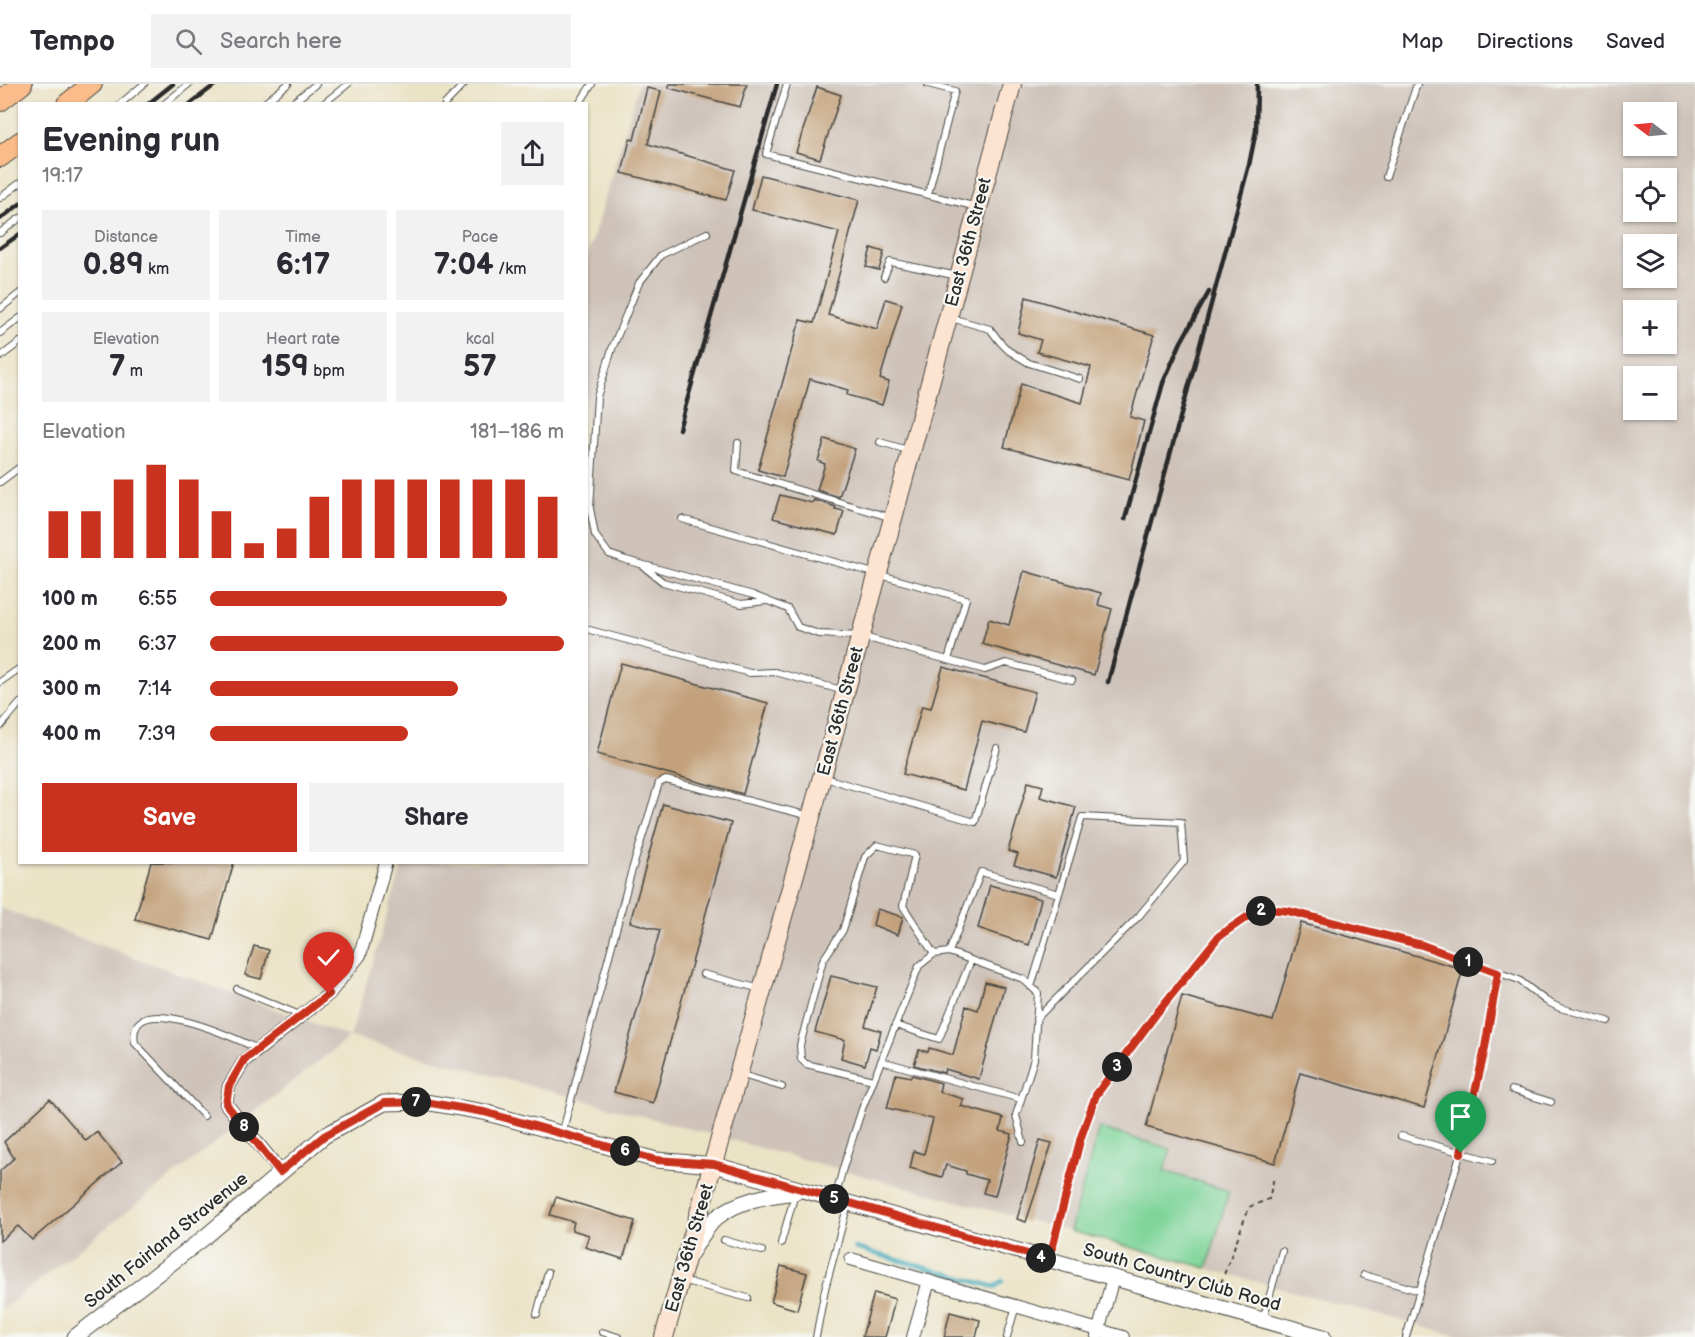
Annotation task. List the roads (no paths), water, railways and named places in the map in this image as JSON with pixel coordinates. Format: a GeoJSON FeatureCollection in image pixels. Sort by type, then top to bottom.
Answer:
{"type":"FeatureCollection","features":[{"type":"Feature","properties":{"kind":"main road"},"geometry":{"type":"LineString","coordinates":[[0,101],[22,84]]}},
{"type":"Feature","properties":{"kind":"main road"},"geometry":{"type":"LineString","coordinates":[[70,102],[92,84]]}},
{"type":"Feature","properties":{"kind":"main road","name":"East 36th Street"},"geometry":{"type":"LineString","coordinates":[[664,1337],[811,817],[1012,84]]}},
{"type":"Feature","properties":{"kind":"main road"},"geometry":{"type":"LineString","coordinates":[[0,158],[18,144]]}},
{"type":"Feature","properties":{"kind":"street"},"geometry":{"type":"LineString","coordinates":[[280,1172],[226,1104],[229,1086],[244,1060],[329,994],[360,955],[385,864]]}},
{"type":"Feature","properties":{"kind":"street","name":"South Country Club Road"},"geometry":{"type":"LineString","coordinates":[[280,1172],[324,1136],[384,1103],[425,1102],[484,1112],[656,1160],[714,1164],[800,1191],[1323,1337]]}},
{"type":"Feature","properties":{"kind":"street","name":"South Fairland Stravenue"},"geometry":{"type":"LineString","coordinates":[[75,1337],[205,1237],[280,1172]]}},
{"type":"Feature","properties":{"kind":"street"},"geometry":{"type":"LineString","coordinates":[[687,1260],[716,1218],[741,1203],[774,1194],[800,1191]]}},
{"type":"Feature","properties":{"kind":"street"},"geometry":{"type":"LineString","coordinates":[[851,1259],[1016,1305],[1097,1333],[1123,1337]]}},
{"type":"Feature","properties":{"kind":"street"},"geometry":{"type":"LineString","coordinates":[[1097,1333],[1113,1278]]}},
{"type":"Feature","properties":{"kind":"street"},"geometry":{"type":"LineString","coordinates":[[913,1337],[929,1281]]}},
{"type":"Feature","properties":{"kind":"lane"},"geometry":{"type":"LineString","coordinates":[[122,102],[144,84]]}},
{"type":"Feature","properties":{"kind":"lane"},"geometry":{"type":"LineString","coordinates":[[166,102],[189,84]]}},
{"type":"Feature","properties":{"kind":"lane"},"geometry":{"type":"LineString","coordinates":[[266,102],[288,84]]}},
{"type":"Feature","properties":{"kind":"lane"},"geometry":{"type":"LineString","coordinates":[[294,102],[316,84]]}},
{"type":"Feature","properties":{"kind":"lane"},"geometry":{"type":"LineString","coordinates":[[326,102],[348,84]]}},
{"type":"Feature","properties":{"kind":"lane"},"geometry":{"type":"LineString","coordinates":[[447,102],[464,84]]}},
{"type":"Feature","properties":{"kind":"lane"},"geometry":{"type":"LineString","coordinates":[[580,102],[592,84]]}},
{"type":"Feature","properties":{"kind":"lane"},"geometry":{"type":"LineString","coordinates":[[787,84],[766,154],[978,208]]}},
{"type":"Feature","properties":{"kind":"lane"},"geometry":{"type":"LineString","coordinates":[[928,84],[956,91],[928,194]]}},
{"type":"Feature","properties":{"kind":"lane"},"geometry":{"type":"LineString","coordinates":[[1386,177],[1417,84]]}},
{"type":"Feature","properties":{"kind":"lane"},"geometry":{"type":"LineString","coordinates":[[0,198],[18,184]]}},
{"type":"Feature","properties":{"kind":"lane"},"geometry":{"type":"LineString","coordinates":[[0,233],[18,220]]}},
{"type":"Feature","properties":{"kind":"lane"},"geometry":{"type":"LineString","coordinates":[[707,233],[661,255],[639,283],[612,349],[597,398],[590,508],[595,535],[609,554],[753,595],[788,609],[798,627],[819,634],[860,636],[985,670],[1006,663],[1072,680]]}},
{"type":"Feature","properties":{"kind":"lane"},"geometry":{"type":"LineString","coordinates":[[884,278],[890,262],[959,276]]}},
{"type":"Feature","properties":{"kind":"lane"},"geometry":{"type":"LineString","coordinates":[[0,309],[18,296]]}},
{"type":"Feature","properties":{"kind":"lane"},"geometry":{"type":"LineString","coordinates":[[948,317],[990,328],[1009,351],[1029,363],[1080,379]]}},
{"type":"Feature","properties":{"kind":"lane"},"geometry":{"type":"LineString","coordinates":[[0,333],[18,320]]}},
{"type":"Feature","properties":{"kind":"lane"},"geometry":{"type":"LineString","coordinates":[[0,357],[18,344]]}},
{"type":"Feature","properties":{"kind":"lane"},"geometry":{"type":"LineString","coordinates":[[879,442],[911,451]]}},
{"type":"Feature","properties":{"kind":"lane"},"geometry":{"type":"LineString","coordinates":[[738,443],[736,471],[892,518]]}},
{"type":"Feature","properties":{"kind":"lane"},"geometry":{"type":"LineString","coordinates":[[0,482],[18,468]]}},
{"type":"Feature","properties":{"kind":"lane"},"geometry":{"type":"LineString","coordinates":[[682,519],[966,599],[948,660]]}},
{"type":"Feature","properties":{"kind":"lane"},"geometry":{"type":"LineString","coordinates":[[642,565],[663,582],[741,604],[767,601]]}},
{"type":"Feature","properties":{"kind":"lane"},"geometry":{"type":"LineString","coordinates":[[588,630],[750,673],[775,672],[845,691]]}},
{"type":"Feature","properties":{"kind":"lane"},"geometry":{"type":"LineString","coordinates":[[0,682],[18,669]]}},
{"type":"Feature","properties":{"kind":"lane"},"geometry":{"type":"LineString","coordinates":[[0,727],[18,705]]}},
{"type":"Feature","properties":{"kind":"lane"},"geometry":{"type":"LineString","coordinates":[[821,777],[975,822],[997,748]]}},
{"type":"Feature","properties":{"kind":"lane"},"geometry":{"type":"LineString","coordinates":[[562,1134],[631,873],[659,783],[666,780],[811,817]]}},
{"type":"Feature","properties":{"kind":"lane"},"geometry":{"type":"LineString","coordinates":[[1031,987],[1082,817],[1181,822],[1184,861],[1139,916],[1036,1019]]}},
{"type":"Feature","properties":{"kind":"lane"},"geometry":{"type":"LineString","coordinates":[[873,1080],[806,1064],[801,1059],[800,1046],[824,960],[843,930],[865,857],[877,845],[915,855],[903,906],[934,954]]}},
{"type":"Feature","properties":{"kind":"lane"},"geometry":{"type":"LineString","coordinates":[[949,952],[981,872],[1059,894]]}},
{"type":"Feature","properties":{"kind":"lane"},"geometry":{"type":"LineString","coordinates":[[1049,1260],[1081,1137],[1096,1095],[1156,1014],[1219,936],[1247,917],[1267,909],[1288,911],[1422,945],[1519,980],[1546,1001],[1560,1008],[1608,1021]]}},
{"type":"Feature","properties":{"kind":"lane"},"geometry":{"type":"LineString","coordinates":[[816,1337],[842,1201],[843,1168],[873,1080],[919,966],[934,954],[949,952],[1023,979],[1038,993],[1034,1059],[1016,1115],[1023,1142]]}},
{"type":"Feature","properties":{"kind":"lane"},"geometry":{"type":"LineString","coordinates":[[895,1025],[939,1039],[971,960]]}},
{"type":"Feature","properties":{"kind":"lane"},"geometry":{"type":"LineString","coordinates":[[1406,1337],[1461,1153],[1484,1053],[1498,973]]}},
{"type":"Feature","properties":{"kind":"lane"},"geometry":{"type":"LineString","coordinates":[[703,974],[762,990]]}},
{"type":"Feature","properties":{"kind":"lane"},"geometry":{"type":"LineString","coordinates":[[237,989],[303,1016]]}},
{"type":"Feature","properties":{"kind":"lane"},"geometry":{"type":"LineString","coordinates":[[204,1116],[135,1043],[135,1030],[138,1023],[153,1016],[183,1021],[221,1033],[258,1049]]}},
{"type":"Feature","properties":{"kind":"lane"},"geometry":{"type":"LineString","coordinates":[[881,1061],[1021,1100]]}},
{"type":"Feature","properties":{"kind":"lane"},"geometry":{"type":"LineString","coordinates":[[739,1074],[782,1087]]}},
{"type":"Feature","properties":{"kind":"lane"},"geometry":{"type":"LineString","coordinates":[[1512,1090],[1551,1102]]}},
{"type":"Feature","properties":{"kind":"lane"},"geometry":{"type":"LineString","coordinates":[[1401,1136],[1492,1161]]}},
{"type":"Feature","properties":{"kind":"lane"},"geometry":{"type":"LineString","coordinates":[[781,1243],[800,1191]]}},
{"type":"Feature","properties":{"kind":"lane"},"geometry":{"type":"LineString","coordinates":[[724,1240],[762,1251]]}},
{"type":"Feature","properties":{"kind":"lane"},"geometry":{"type":"LineString","coordinates":[[1263,1320],[1282,1251]]}},
{"type":"Feature","properties":{"kind":"lane"},"geometry":{"type":"LineString","coordinates":[[537,1314],[548,1272]]}},
{"type":"Feature","properties":{"kind":"lane"},"geometry":{"type":"LineString","coordinates":[[1364,1275],[1420,1291]]}},
{"type":"Feature","properties":{"kind":"lane"},"geometry":{"type":"LineString","coordinates":[[681,1280],[748,1298]]}},
{"type":"Feature","properties":{"kind":"lane"},"geometry":{"type":"LineString","coordinates":[[1007,1337],[1016,1305]]}},
{"type":"Feature","properties":{"kind":"lane"},"geometry":{"type":"LineString","coordinates":[[602,1332],[618,1337]]}},
{"type":"Feature","properties":{"kind":"waterway"},"geometry":{"type":"LineString","coordinates":[[855,1248],[995,1287],[1002,1281]]}},
{"type":"Feature","properties":{"kind":"railway"},"geometry":{"type":"LineString","coordinates":[[150,102],[173,84]]}},
{"type":"Feature","properties":{"kind":"railway"},"geometry":{"type":"LineString","coordinates":[[193,102],[216,84]]}},
{"type":"Feature","properties":{"kind":"railway"},"geometry":{"type":"LineString","coordinates":[[679,429],[777,84]]}},
{"type":"Feature","properties":{"kind":"railway"},"geometry":{"type":"LineString","coordinates":[[1108,682],[1249,165],[1256,131],[1257,84]]}},
{"type":"Feature","properties":{"kind":"railway"},"geometry":{"type":"LineString","coordinates":[[0,219],[18,206]]}},
{"type":"Feature","properties":{"kind":"railway"},"geometry":{"type":"LineString","coordinates":[[0,248],[18,235]]}},
{"type":"Feature","properties":{"kind":"railway"},"geometry":{"type":"LineString","coordinates":[[1125,519],[1163,383],[1181,342],[1209,292]]}}]}
